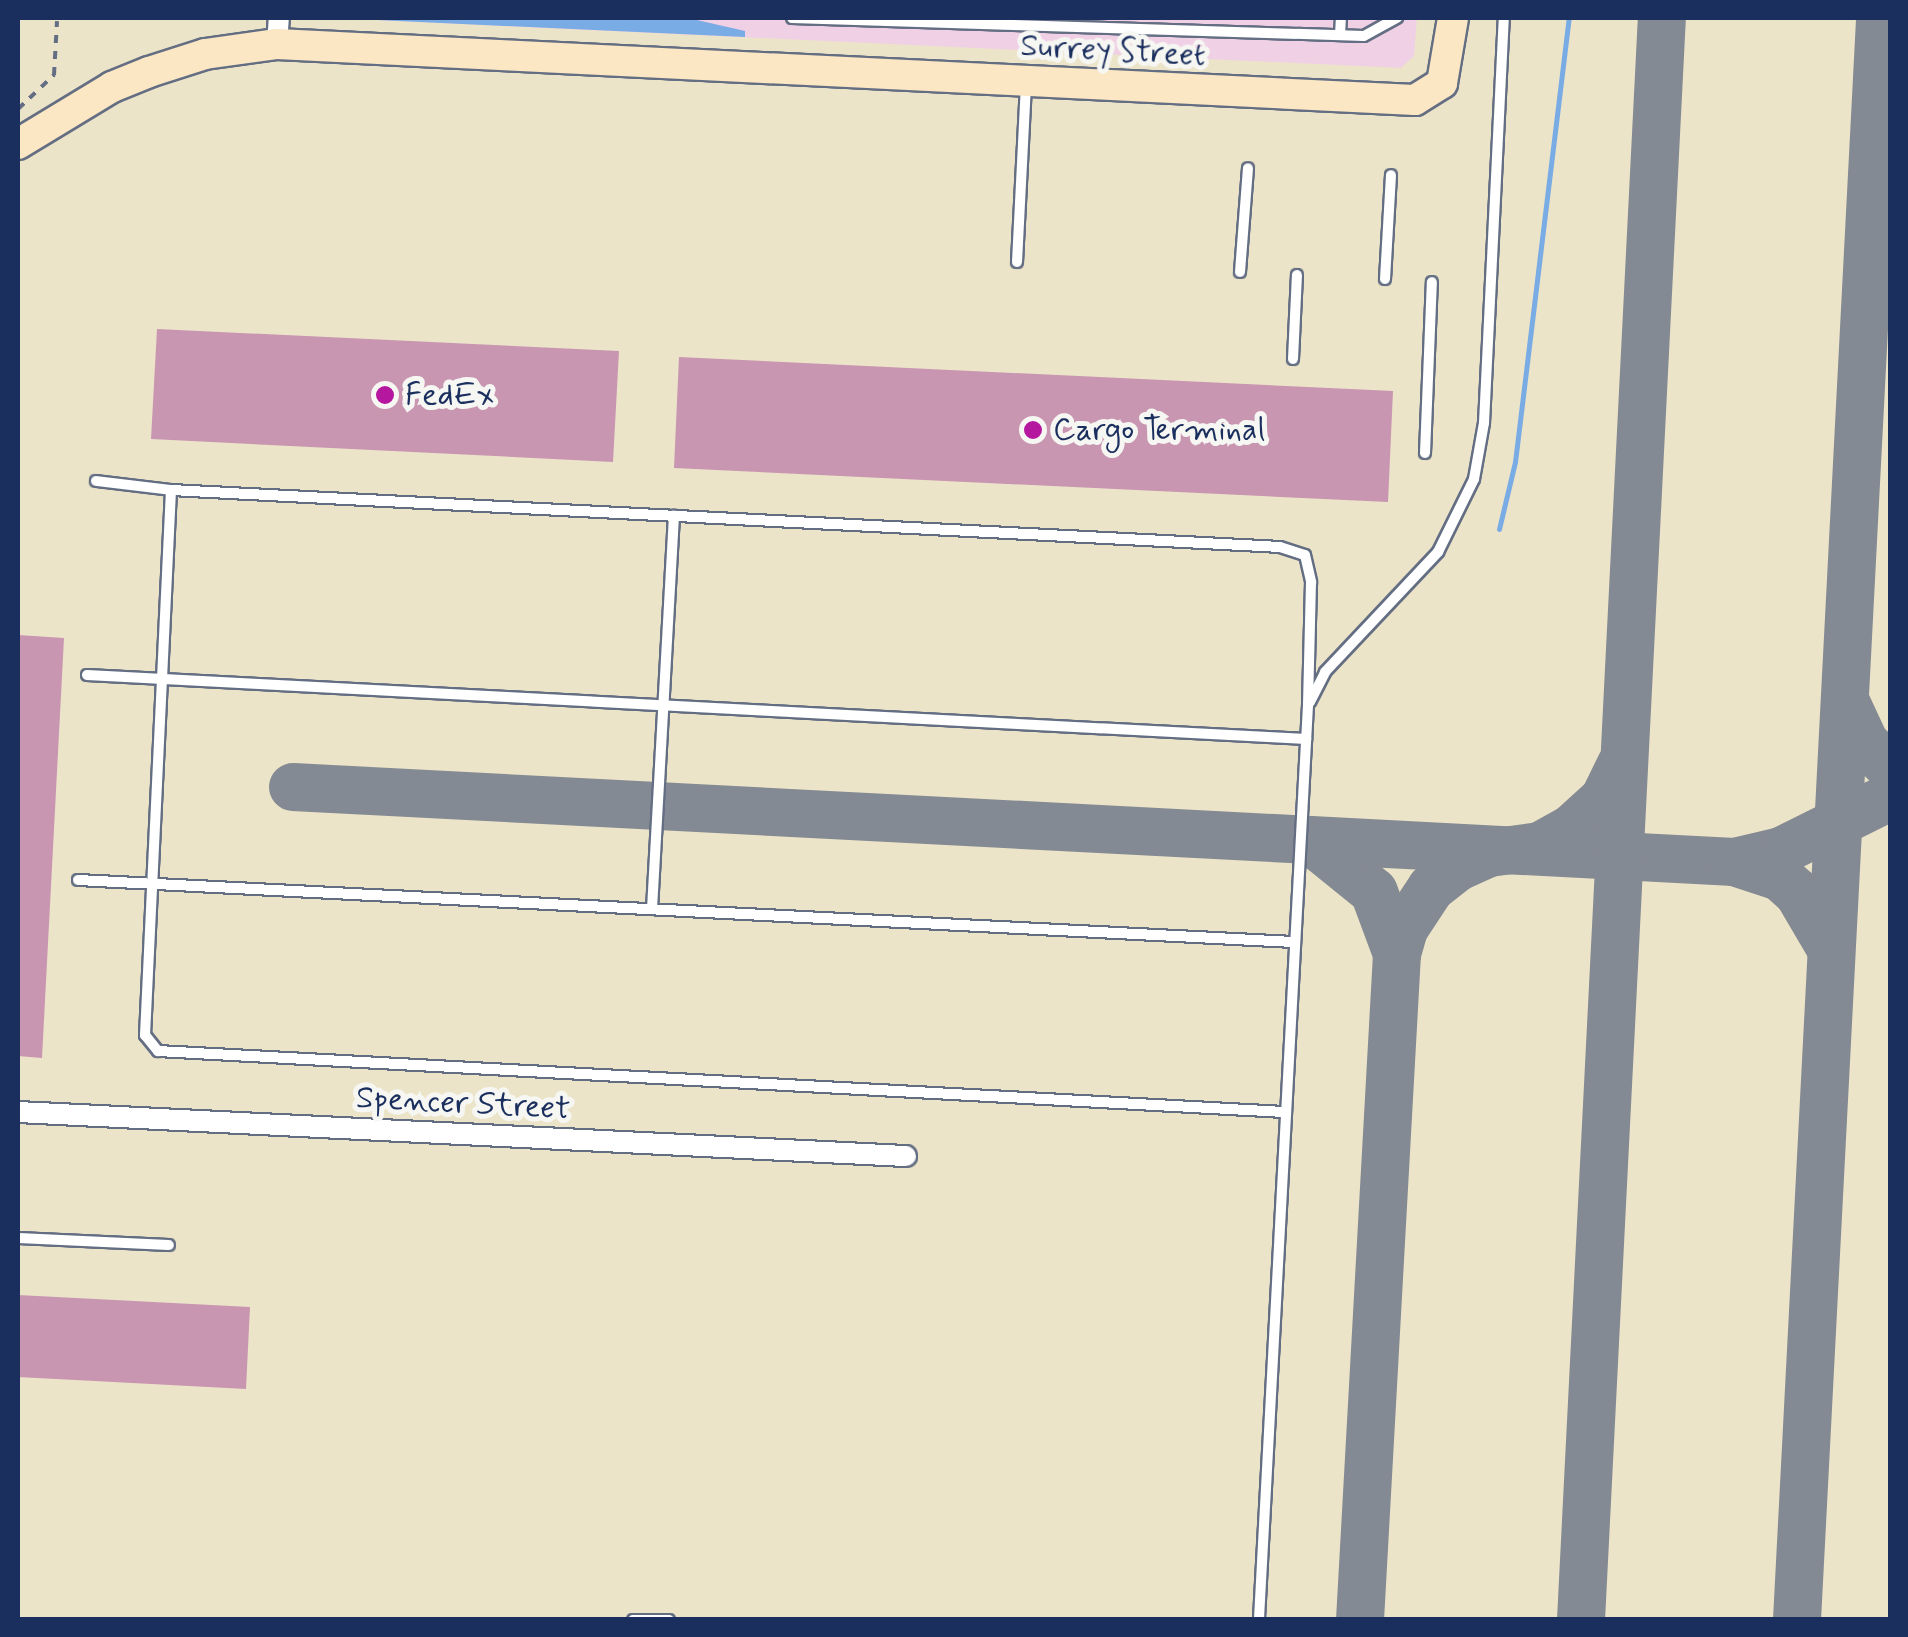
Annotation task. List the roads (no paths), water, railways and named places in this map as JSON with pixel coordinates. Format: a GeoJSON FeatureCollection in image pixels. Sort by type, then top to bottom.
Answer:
{"type":"FeatureCollection","features":[{"type":"Feature","properties":{"kind":"street","name":"Surrey Street"},"geometry":{"type":"LineString","coordinates":[[18,144],[112,86],[278,30],[1026,82],[1395,101],[1416,100],[1442,83],[1453,18]]}},
{"type":"Feature","properties":{"kind":"street","name":"Spencer Street"},"geometry":{"type":"LineString","coordinates":[[18,1112],[906,1156]]}},
{"type":"Feature","properties":{"kind":"lane"},"geometry":{"type":"LineString","coordinates":[[792,18],[1340,36],[1383,31],[1396,18]]}},
{"type":"Feature","properties":{"kind":"lane"},"geometry":{"type":"LineString","coordinates":[[1213,18],[1213,31]]}},
{"type":"Feature","properties":{"kind":"lane"},"geometry":{"type":"LineString","coordinates":[[1340,36],[1341,18]]}},
{"type":"Feature","properties":{"kind":"lane"},"geometry":{"type":"LineString","coordinates":[[1308,705],[1324,672],[1438,552],[1474,480],[1484,423],[1504,18]]}},
{"type":"Feature","properties":{"kind":"lane"},"geometry":{"type":"LineString","coordinates":[[1017,262],[1026,82]]}},
{"type":"Feature","properties":{"kind":"lane"},"geometry":{"type":"LineString","coordinates":[[1240,272],[1248,168]]}},
{"type":"Feature","properties":{"kind":"lane"},"geometry":{"type":"LineString","coordinates":[[1386,280],[1391,175]]}},
{"type":"Feature","properties":{"kind":"lane"},"geometry":{"type":"LineString","coordinates":[[1292,360],[1297,275]]}},
{"type":"Feature","properties":{"kind":"lane"},"geometry":{"type":"LineString","coordinates":[[1425,453],[1432,282]]}},
{"type":"Feature","properties":{"kind":"lane"},"geometry":{"type":"LineString","coordinates":[[96,480],[171,490],[1299,550],[1311,582],[1308,705],[1258,1620]]}},
{"type":"Feature","properties":{"kind":"lane"},"geometry":{"type":"LineString","coordinates":[[171,490],[145,1035],[167,1055],[1283,1112]]}},
{"type":"Feature","properties":{"kind":"lane"},"geometry":{"type":"LineString","coordinates":[[652,909],[674,516]]}},
{"type":"Feature","properties":{"kind":"lane"},"geometry":{"type":"LineString","coordinates":[[87,675],[1306,739]]}},
{"type":"Feature","properties":{"kind":"lane"},"geometry":{"type":"LineString","coordinates":[[78,880],[1295,942]]}},
{"type":"Feature","properties":{"kind":"lane"},"geometry":{"type":"LineString","coordinates":[[18,1238],[169,1244]]}},
{"type":"Feature","properties":{"kind":"lane"},"geometry":{"type":"LineString","coordinates":[[633,1620],[670,1620]]}},
{"type":"Feature","properties":{"kind":"water"},"geometry":{"type":"Polygon","coordinates":[[[334,18],[688,18],[745,31],[745,37],[334,18]]]}},
{"type":"Feature","properties":{"kind":"waterway"},"geometry":{"type":"LineString","coordinates":[[1499,529],[1515,462],[1569,18]]}},
{"type":"Feature","properties":{"kind":"place","name":"FedEx"},"geometry":{"type":"Point","coordinates":[385,395]}},
{"type":"Feature","properties":{"kind":"place","name":"Cargo Terminal"},"geometry":{"type":"Point","coordinates":[1033,430]}}]}
